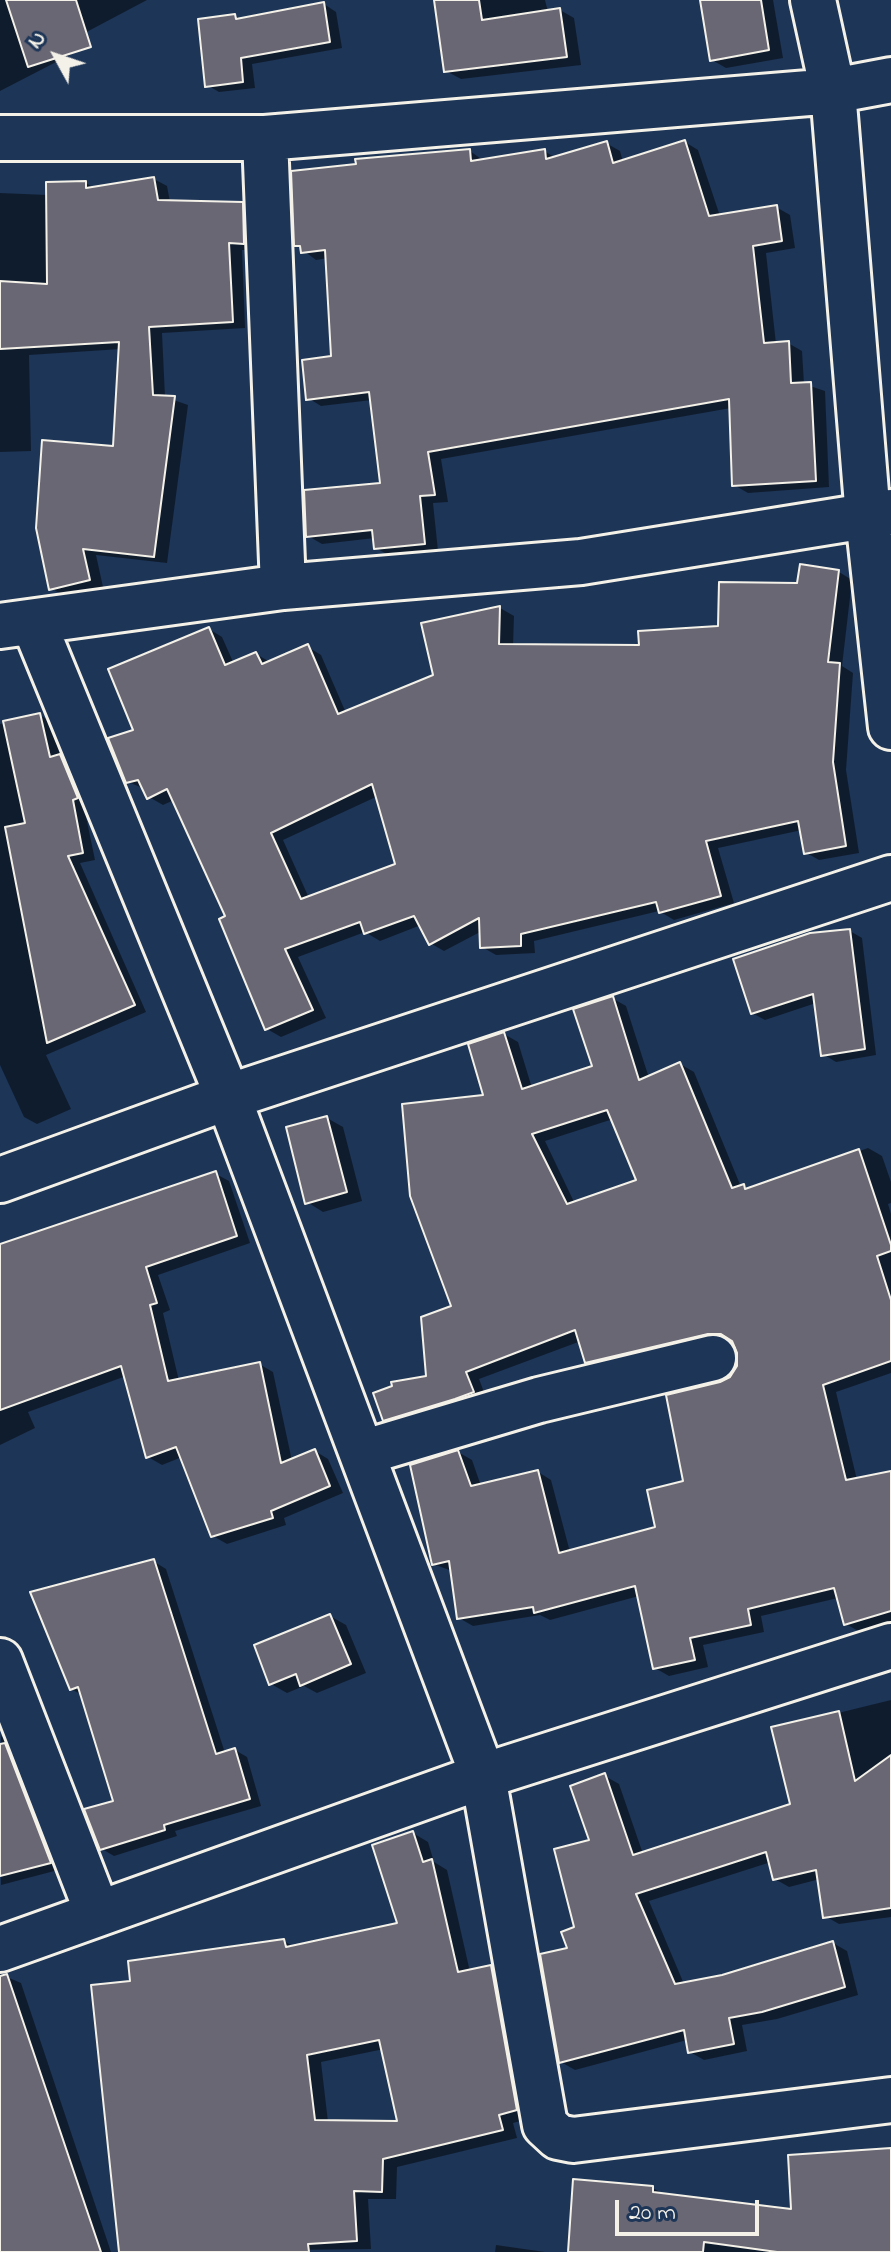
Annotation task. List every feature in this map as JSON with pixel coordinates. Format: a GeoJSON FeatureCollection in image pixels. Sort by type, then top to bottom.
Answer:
{"type":"FeatureCollection","features":[{"type":"Feature","properties":{"kind":"street"},"geometry":{"type":"LineString","coordinates":[[813,0],[833,91],[879,514],[891,727]]}},
{"type":"Feature","properties":{"kind":"street"},"geometry":{"type":"LineString","coordinates":[[0,138],[265,138],[833,91],[891,80]]}},
{"type":"Feature","properties":{"kind":"street"},"geometry":{"type":"LineString","coordinates":[[265,138],[283,587]]}},
{"type":"Feature","properties":{"kind":"street"},"geometry":{"type":"LineString","coordinates":[[879,514],[581,562],[283,587],[17,625],[228,1097],[483,1776],[545,2125],[558,2137],[573,2140],[891,2100]]}},
{"type":"Feature","properties":{"kind":"street"},"geometry":{"type":"LineString","coordinates":[[0,1180],[228,1097],[891,878]]}},
{"type":"Feature","properties":{"kind":"street"},"geometry":{"type":"LineString","coordinates":[[362,1453],[539,1400],[713,1358]]}},
{"type":"Feature","properties":{"kind":"street"},"geometry":{"type":"LineString","coordinates":[[0,1949],[483,1776],[891,1646]]}},
{"type":"Feature","properties":{"kind":"street"},"geometry":{"type":"LineString","coordinates":[[0,1661],[98,1914]]}},
{"type":"Feature","properties":{"kind":"building"},"geometry":{"type":"Polygon","coordinates":[[[6,0],[76,0],[91,47],[28,67],[6,0]]]}},
{"type":"Feature","properties":{"kind":"building"},"geometry":{"type":"Polygon","coordinates":[[[434,0],[479,0],[482,20],[560,8],[567,57],[444,72],[434,0]]]}},
{"type":"Feature","properties":{"kind":"building"},"geometry":{"type":"Polygon","coordinates":[[[700,0],[761,0],[769,50],[710,61],[700,0]]]}},
{"type":"Feature","properties":{"kind":"building"},"geometry":{"type":"Polygon","coordinates":[[[324,2],[330,42],[241,58],[243,82],[205,87],[198,19],[235,14],[236,19],[324,2]]]}},
{"type":"Feature","properties":{"kind":"building"},"geometry":{"type":"Polygon","coordinates":[[[685,140],[709,216],[777,205],[782,241],[753,246],[764,343],[789,341],[791,383],[811,382],[816,481],[732,486],[729,399],[428,452],[435,495],[420,496],[425,544],[374,549],[372,530],[306,537],[304,490],[380,483],[369,392],[306,400],[302,360],[331,356],[325,250],[301,253],[300,246],[294,246],[291,171],[356,164],[355,159],[470,149],[471,161],[545,149],[546,159],[607,141],[613,163],[685,140]]]}},
{"type":"Feature","properties":{"kind":"building"},"geometry":{"type":"Polygon","coordinates":[[[154,177],[158,200],[243,202],[244,244],[229,243],[233,322],[149,327],[153,395],[175,396],[154,557],[83,549],[90,580],[49,590],[36,528],[42,440],[113,446],[119,342],[0,349],[0,281],[47,284],[46,182],[86,181],[86,188],[154,177]]]}},
{"type":"Feature","properties":{"kind":"building"},"geometry":{"type":"Polygon","coordinates":[[[800,564],[839,570],[828,662],[840,663],[833,762],[846,846],[804,854],[798,821],[706,841],[721,896],[659,913],[656,902],[521,934],[521,946],[480,948],[479,918],[429,945],[414,916],[364,934],[360,922],[285,949],[313,1010],[265,1030],[219,919],[225,916],[167,789],[147,799],[138,780],[126,783],[108,738],[133,730],[108,669],[209,627],[225,665],[256,652],[262,664],[308,644],[338,714],[433,675],[421,623],[500,606],[499,644],[639,645],[638,631],[718,626],[719,582],[797,583],[800,564]],[[372,784],[271,833],[301,899],[395,864],[372,784]]]}},
{"type":"Feature","properties":{"kind":"building"},"geometry":{"type":"Polygon","coordinates":[[[40,713],[50,757],[60,754],[78,798],[73,800],[83,853],[68,856],[135,1005],[47,1043],[5,827],[25,823],[3,721],[40,713]]]}},
{"type":"Feature","properties":{"kind":"building"},"geometry":{"type":"Polygon","coordinates":[[[850,929],[865,1049],[821,1056],[813,994],[751,1014],[733,959],[810,933],[850,929]]]}},
{"type":"Feature","properties":{"kind":"building"},"geometry":{"type":"Polygon","coordinates":[[[613,996],[639,1080],[680,1062],[732,1188],[744,1184],[745,1189],[859,1149],[891,1245],[891,1251],[877,1256],[891,1300],[891,1361],[823,1385],[846,1480],[891,1471],[891,1611],[844,1625],[834,1588],[748,1609],[751,1625],[690,1638],[695,1660],[653,1669],[635,1586],[534,1613],[533,1607],[457,1619],[449,1561],[432,1565],[410,1465],[458,1450],[471,1486],[538,1470],[559,1553],[655,1527],[647,1490],[683,1481],[666,1395],[720,1382],[730,1377],[737,1366],[737,1353],[732,1341],[721,1334],[708,1334],[585,1363],[575,1330],[466,1372],[474,1392],[383,1421],[373,1393],[392,1386],[391,1382],[426,1376],[421,1317],[451,1306],[410,1196],[402,1104],[483,1095],[468,1044],[504,1032],[522,1089],[592,1066],[573,1009],[613,996]],[[607,1110],[532,1134],[567,1204],[636,1180],[607,1110]]]}},
{"type":"Feature","properties":{"kind":"building"},"geometry":{"type":"Polygon","coordinates":[[[327,1116],[347,1192],[305,1204],[286,1127],[327,1116]]]}},
{"type":"Feature","properties":{"kind":"building"},"geometry":{"type":"Polygon","coordinates":[[[216,1171],[237,1236],[146,1267],[157,1303],[150,1305],[168,1381],[260,1362],[281,1463],[315,1449],[330,1486],[271,1511],[273,1518],[211,1537],[176,1447],[146,1458],[121,1366],[0,1410],[0,1244],[216,1171]]]}},
{"type":"Feature","properties":{"kind":"building"},"geometry":{"type":"Polygon","coordinates":[[[154,1559],[216,1754],[235,1748],[250,1799],[164,1825],[165,1830],[100,1850],[84,1809],[113,1801],[78,1687],[70,1690],[30,1592],[154,1559]]]}},
{"type":"Feature","properties":{"kind":"building"},"geometry":{"type":"Polygon","coordinates":[[[330,1614],[351,1664],[300,1686],[296,1674],[269,1685],[254,1645],[330,1614]]]}},
{"type":"Feature","properties":{"kind":"building"},"geometry":{"type":"Polygon","coordinates":[[[839,1711],[855,1781],[891,1755],[891,1908],[823,1918],[816,1870],[773,1880],[766,1852],[636,1894],[675,1984],[722,1975],[833,1941],[845,1987],[762,2012],[729,2018],[734,2044],[688,2053],[684,2030],[559,2063],[540,1954],[567,1948],[561,1932],[574,1927],[554,1849],[589,1840],[570,1786],[605,1773],[633,1855],[790,1804],[771,1727],[839,1711]]]}},
{"type":"Feature","properties":{"kind":"building"},"geometry":{"type":"Polygon","coordinates":[[[5,1743],[51,1863],[0,1876],[0,1744],[5,1743]]]}},
{"type":"Feature","properties":{"kind":"building"},"geometry":{"type":"Polygon","coordinates":[[[413,1831],[423,1862],[432,1859],[458,1972],[491,1965],[517,2110],[499,2115],[503,2130],[383,2159],[382,2192],[354,2191],[357,2241],[308,2244],[309,2252],[119,2252],[91,1985],[130,1981],[128,1961],[284,1939],[286,1947],[397,1923],[372,1845],[413,1831]],[[379,2040],[307,2055],[315,2120],[397,2121],[379,2040]]]}},
{"type":"Feature","properties":{"kind":"building"},"geometry":{"type":"Polygon","coordinates":[[[7,1974],[101,2252],[0,2252],[0,1976],[7,1974]]]}},
{"type":"Feature","properties":{"kind":"building"},"geometry":{"type":"Polygon","coordinates":[[[891,2148],[891,2252],[777,2252],[704,2242],[703,2252],[568,2252],[573,2179],[653,2186],[653,2192],[791,2209],[788,2155],[891,2148]]]}}]}
